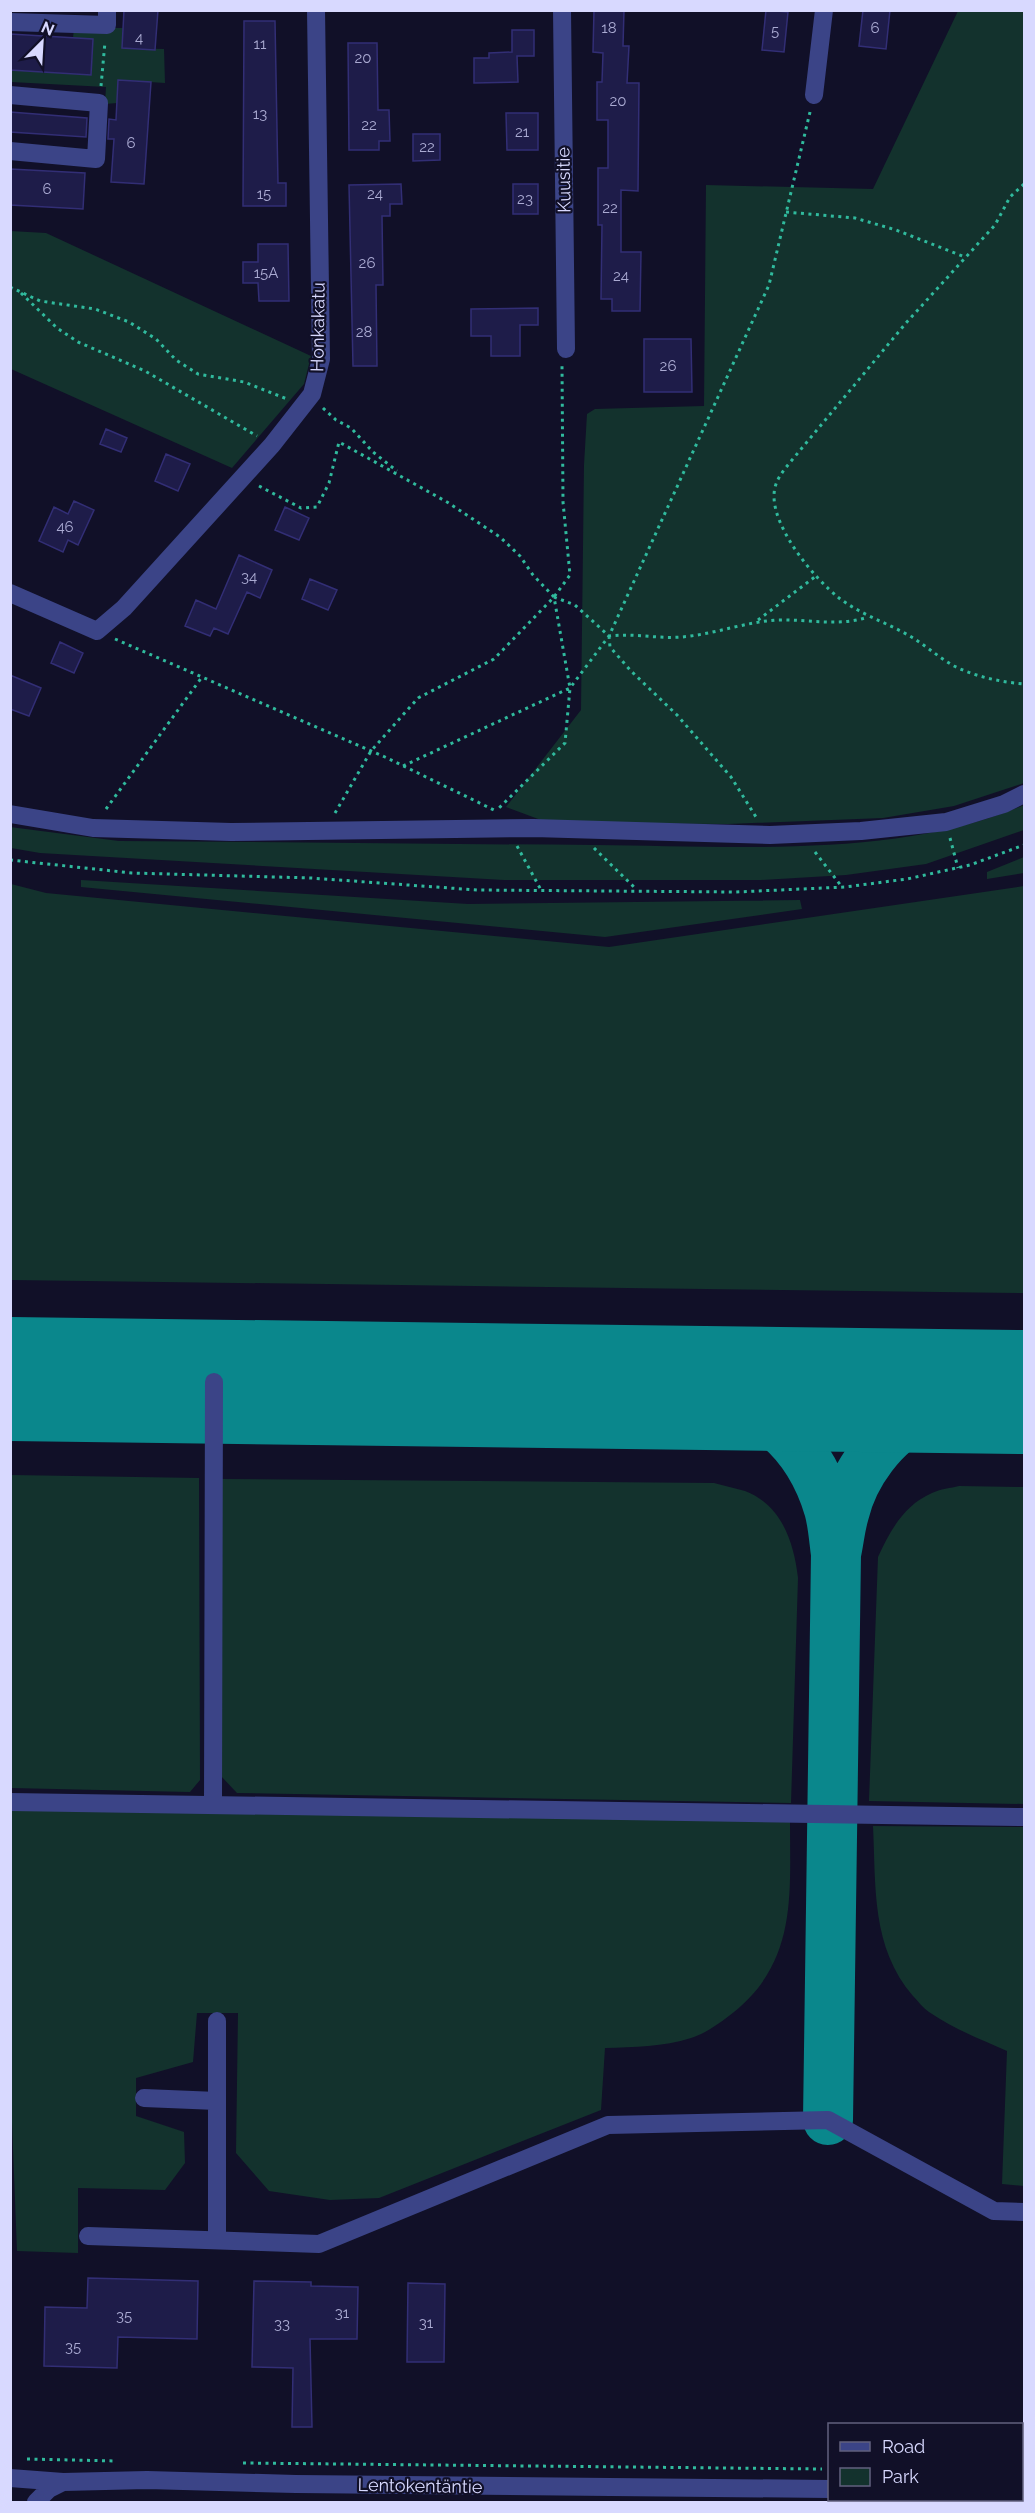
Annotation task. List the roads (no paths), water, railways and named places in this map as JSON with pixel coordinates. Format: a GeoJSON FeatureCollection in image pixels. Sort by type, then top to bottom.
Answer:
{"type":"FeatureCollection","features":[{"type":"Feature","properties":{"kind":"street","name":"Honkakatu"},"geometry":{"type":"LineString","coordinates":[[10,593],[97,631],[124,608],[272,445],[315,387],[321,359],[316,10]]}},
{"type":"Feature","properties":{"kind":"street","name":"Kuusitie"},"geometry":{"type":"LineString","coordinates":[[562,10],[566,349]]}},
{"type":"Feature","properties":{"kind":"street"},"geometry":{"type":"LineString","coordinates":[[814,95],[824,10]]}},
{"type":"Feature","properties":{"kind":"street"},"geometry":{"type":"LineString","coordinates":[[10,22],[107,18]]}},
{"type":"Feature","properties":{"kind":"street"},"geometry":{"type":"LineString","coordinates":[[10,95],[99,103],[96,159],[10,151]]}},
{"type":"Feature","properties":{"kind":"street"},"geometry":{"type":"LineString","coordinates":[[10,814],[93,828],[231,832],[475,829],[506,822],[575,830],[770,835],[861,831],[946,822],[1004,804],[1024,794]]}},
{"type":"Feature","properties":{"kind":"street"},"geometry":{"type":"LineString","coordinates":[[213,1804],[214,1382]]}},
{"type":"Feature","properties":{"kind":"street"},"geometry":{"type":"LineString","coordinates":[[10,1802],[1024,1817]]}},
{"type":"Feature","properties":{"kind":"street"},"geometry":{"type":"LineString","coordinates":[[217,2021],[217,2240]]}},
{"type":"Feature","properties":{"kind":"street"},"geometry":{"type":"LineString","coordinates":[[144,2098],[217,2101]]}},
{"type":"Feature","properties":{"kind":"street"},"geometry":{"type":"LineString","coordinates":[[88,2236],[319,2244],[608,2125],[828,2120],[994,2211],[1024,2212]]}},
{"type":"Feature","properties":{"kind":"street","name":"Lentokentäntie"},"geometry":{"type":"LineString","coordinates":[[10,2478],[63,2482],[147,2480],[296,2484],[828,2489]]}},
{"type":"Feature","properties":{"kind":"street"},"geometry":{"type":"LineString","coordinates":[[36,2502],[49,2489],[63,2482]]}}]}
